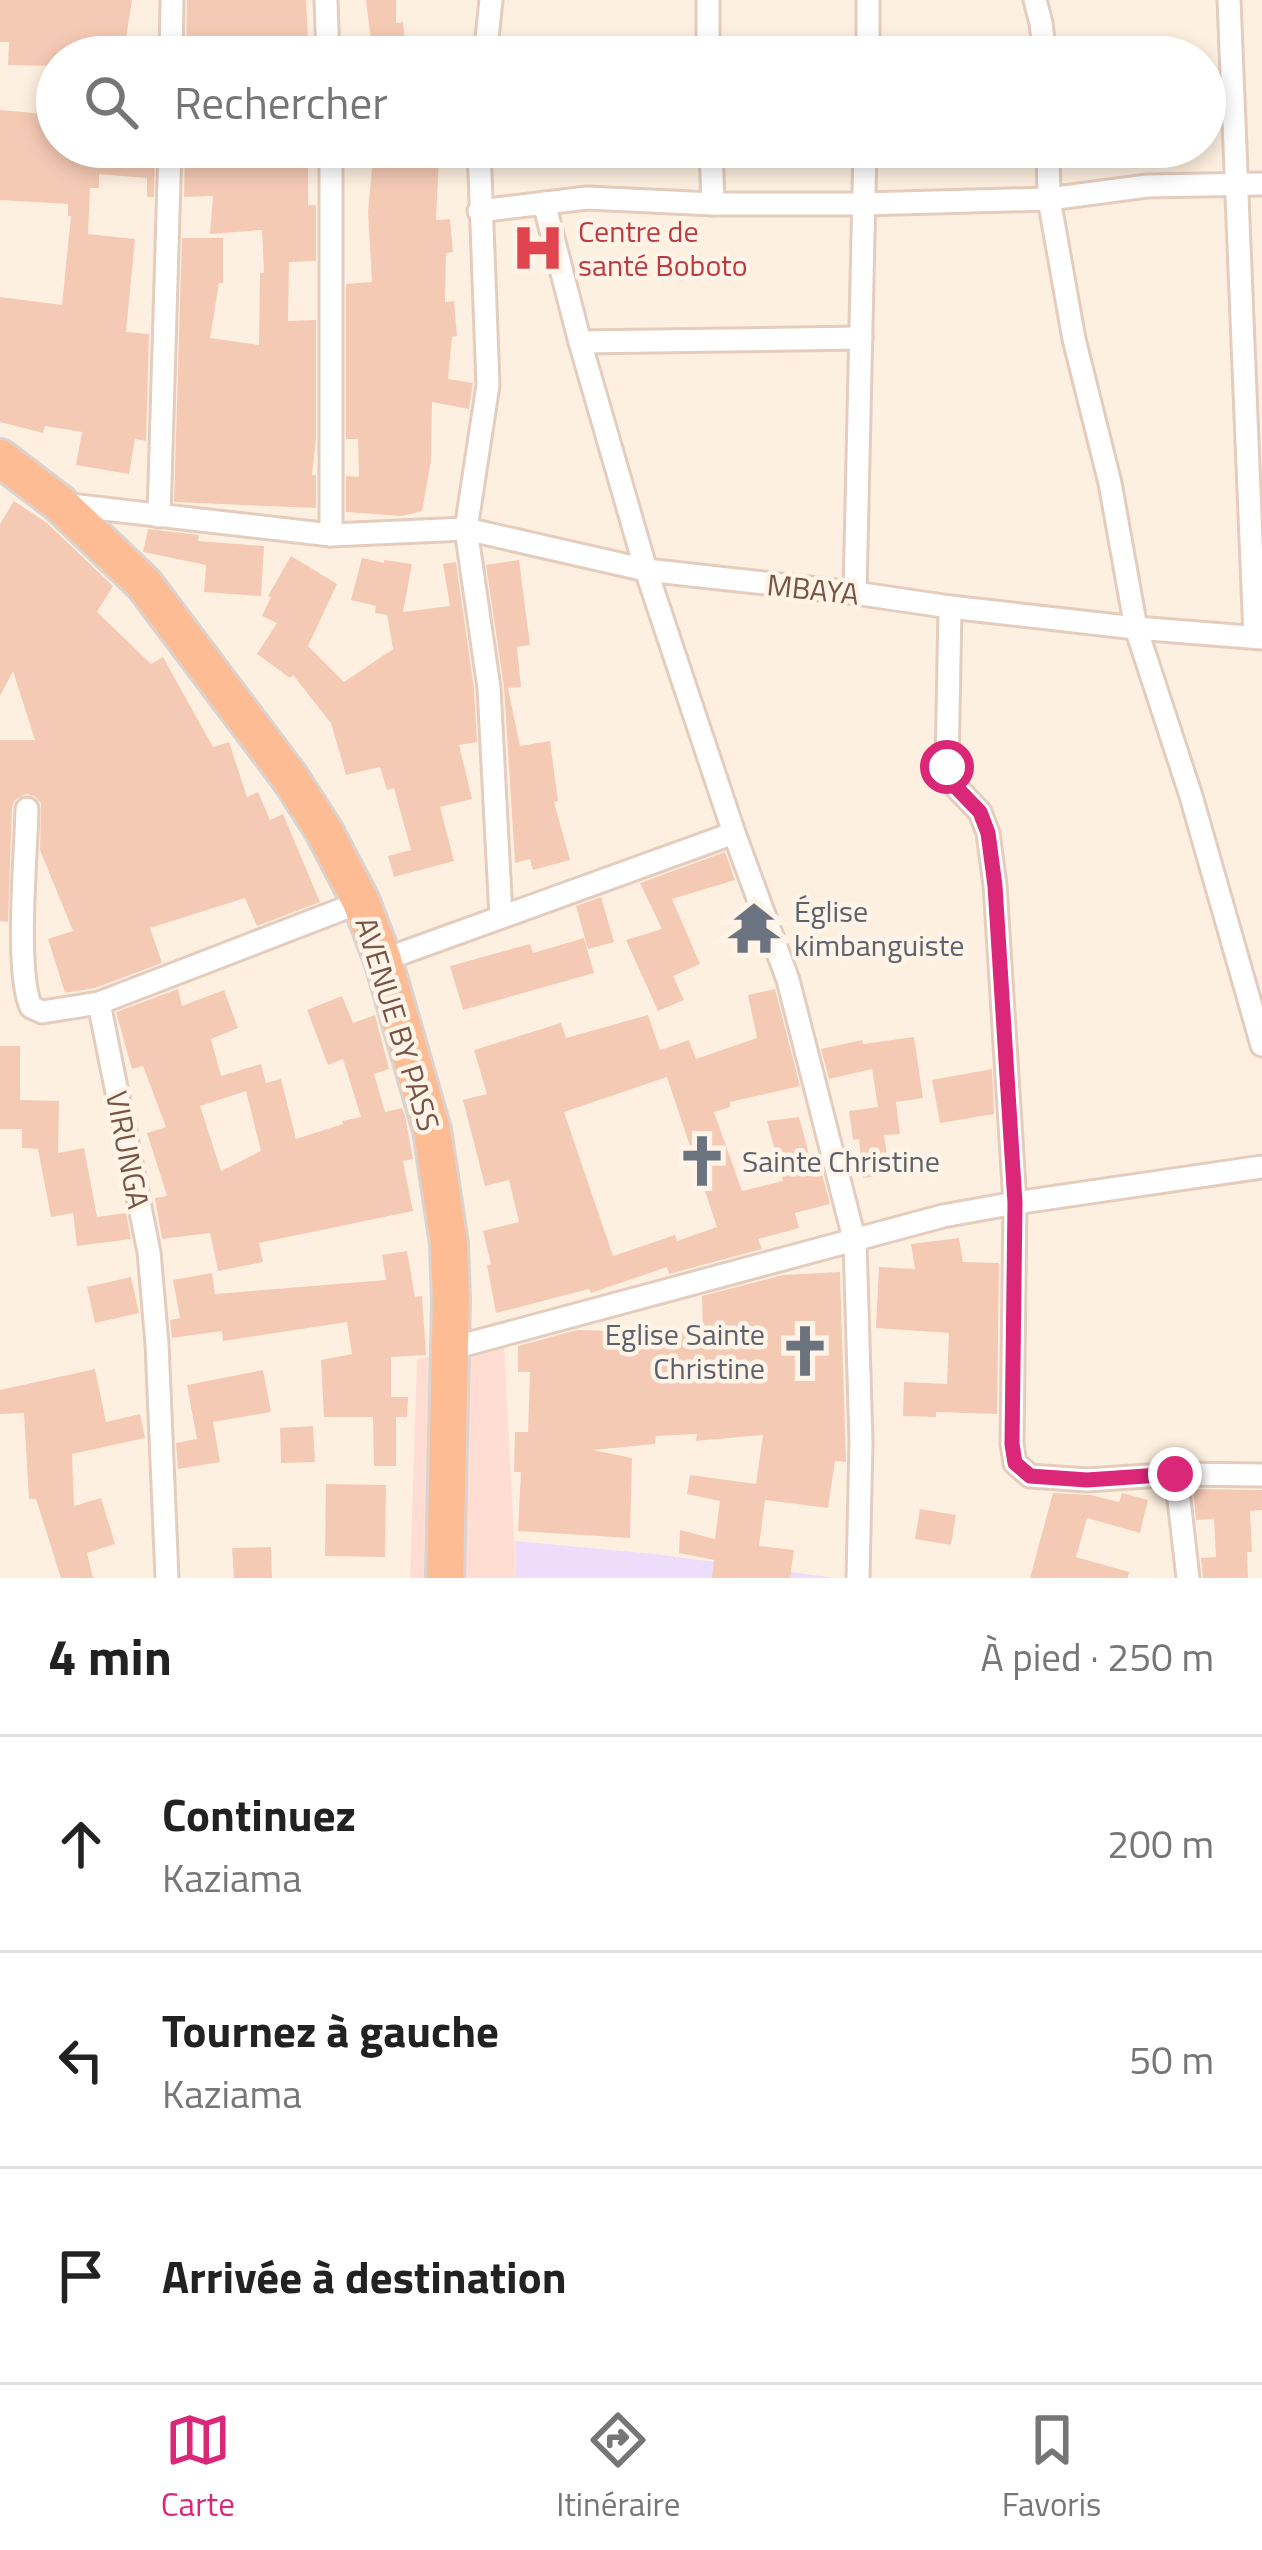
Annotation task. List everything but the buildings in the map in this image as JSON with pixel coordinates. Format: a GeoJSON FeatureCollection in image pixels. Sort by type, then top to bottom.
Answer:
{"type":"FeatureCollection","features":[{"type":"Feature","properties":{"kind":"highway","name":"AVENUE BY PASS"},"geometry":{"type":"LineString","coordinates":[[0,458],[59,503],[144,584],[290,778],[361,902],[383,960],[432,1130],[449,1244],[445,1578]]}},
{"type":"Feature","properties":{"kind":"street"},"geometry":{"type":"LineString","coordinates":[[171,36],[172,0]]}},
{"type":"Feature","properties":{"kind":"street"},"geometry":{"type":"LineString","coordinates":[[326,0],[327,36]]}},
{"type":"Feature","properties":{"kind":"street"},"geometry":{"type":"LineString","coordinates":[[487,36],[491,0]]}},
{"type":"Feature","properties":{"kind":"street"},"geometry":{"type":"LineString","coordinates":[[708,0],[708,36]]}},
{"type":"Feature","properties":{"kind":"street"},"geometry":{"type":"LineString","coordinates":[[868,0],[868,36]]}},
{"type":"Feature","properties":{"kind":"street"},"geometry":{"type":"LineString","coordinates":[[1035,0],[1043,36]]}},
{"type":"Feature","properties":{"kind":"street"},"geometry":{"type":"LineString","coordinates":[[1229,0],[1258,638]]}},
{"type":"Feature","properties":{"kind":"street"},"geometry":{"type":"LineString","coordinates":[[159,516],[169,168]]}},
{"type":"Feature","properties":{"kind":"street"},"geometry":{"type":"LineString","coordinates":[[331,168],[332,535]]}},
{"type":"Feature","properties":{"kind":"street"},"geometry":{"type":"LineString","coordinates":[[479,168],[488,385],[466,529],[489,688],[500,916]]}},
{"type":"Feature","properties":{"kind":"street"},"geometry":{"type":"LineString","coordinates":[[712,168],[713,204]]}},
{"type":"Feature","properties":{"kind":"street"},"geometry":{"type":"LineString","coordinates":[[855,593],[864,168]]}},
{"type":"Feature","properties":{"kind":"street"},"geometry":{"type":"LineString","coordinates":[[1048,168],[1049,199],[1074,339],[1110,483],[1136,628],[1255,994],[1262,1045]]}},
{"type":"Feature","properties":{"kind":"street"},"geometry":{"type":"LineString","coordinates":[[479,211],[616,198],[713,204],[863,204],[1049,199],[1148,186],[1262,184]]}},
{"type":"Feature","properties":{"kind":"street"},"geometry":{"type":"LineString","coordinates":[[544,203],[646,570],[788,980],[855,1242],[861,1441],[858,1578]]}},
{"type":"Feature","properties":{"kind":"street"},"geometry":{"type":"LineString","coordinates":[[580,342],[860,338]]}},
{"type":"Feature","properties":{"kind":"street","name":"MBAYA"},"geometry":{"type":"LineString","coordinates":[[59,503],[332,535],[466,529],[646,570],[1258,638]]}},
{"type":"Feature","properties":{"kind":"street"},"geometry":{"type":"LineString","coordinates":[[950,607],[947,767],[954,785],[980,812],[988,833],[995,886],[1015,1203],[1015,1463],[1030,1476],[1068,1479],[1262,1475]]}},
{"type":"Feature","properties":{"kind":"street"},"geometry":{"type":"LineString","coordinates":[[27,809],[26,995],[32,1007],[42,1012],[99,1003],[361,902]]}},
{"type":"Feature","properties":{"kind":"street"},"geometry":{"type":"LineString","coordinates":[[383,960],[734,833]]}},
{"type":"Feature","properties":{"kind":"street","name":"VIRUNGA"},"geometry":{"type":"LineString","coordinates":[[99,1003],[148,1252],[157,1344],[167,1578]]}},
{"type":"Feature","properties":{"kind":"street"},"geometry":{"type":"LineString","coordinates":[[449,1349],[943,1216],[1262,1167]]}},
{"type":"Feature","properties":{"kind":"street"},"geometry":{"type":"LineString","coordinates":[[1175,1474],[1188,1578]]}},
{"type":"Feature","properties":{"kind":"shaded area"},"geometry":{"type":"Polygon","coordinates":[[[504,1344],[516,1578],[410,1578],[417,1359],[504,1344]]]}},
{"type":"Feature","properties":{"kind":"shaded area"},"geometry":{"type":"Polygon","coordinates":[[[515,1541],[655,1554],[836,1578],[516,1578],[515,1541]]]}},
{"type":"Feature","properties":{"kind":"place","name":"Centre de santé Boboto"},"geometry":{"type":"Point","coordinates":[538,248]}},
{"type":"Feature","properties":{"kind":"place","name":"Église kimbanguiste"},"geometry":{"type":"Point","coordinates":[754,928]}},
{"type":"Feature","properties":{"kind":"place","name":"Sainte Christine"},"geometry":{"type":"Point","coordinates":[702,1161]}},
{"type":"Feature","properties":{"kind":"place","name":"Eglise Sainte Christine"},"geometry":{"type":"Point","coordinates":[805,1351]}},
{"type":"Feature","properties":{"kind":"route"},"geometry":{"type":"LineString","coordinates":[[947,767],[954,785],[980,812],[988,833],[995,886],[1015,1203],[1015,1463],[1030,1476],[1087,1480],[1175,1474]]}}]}
